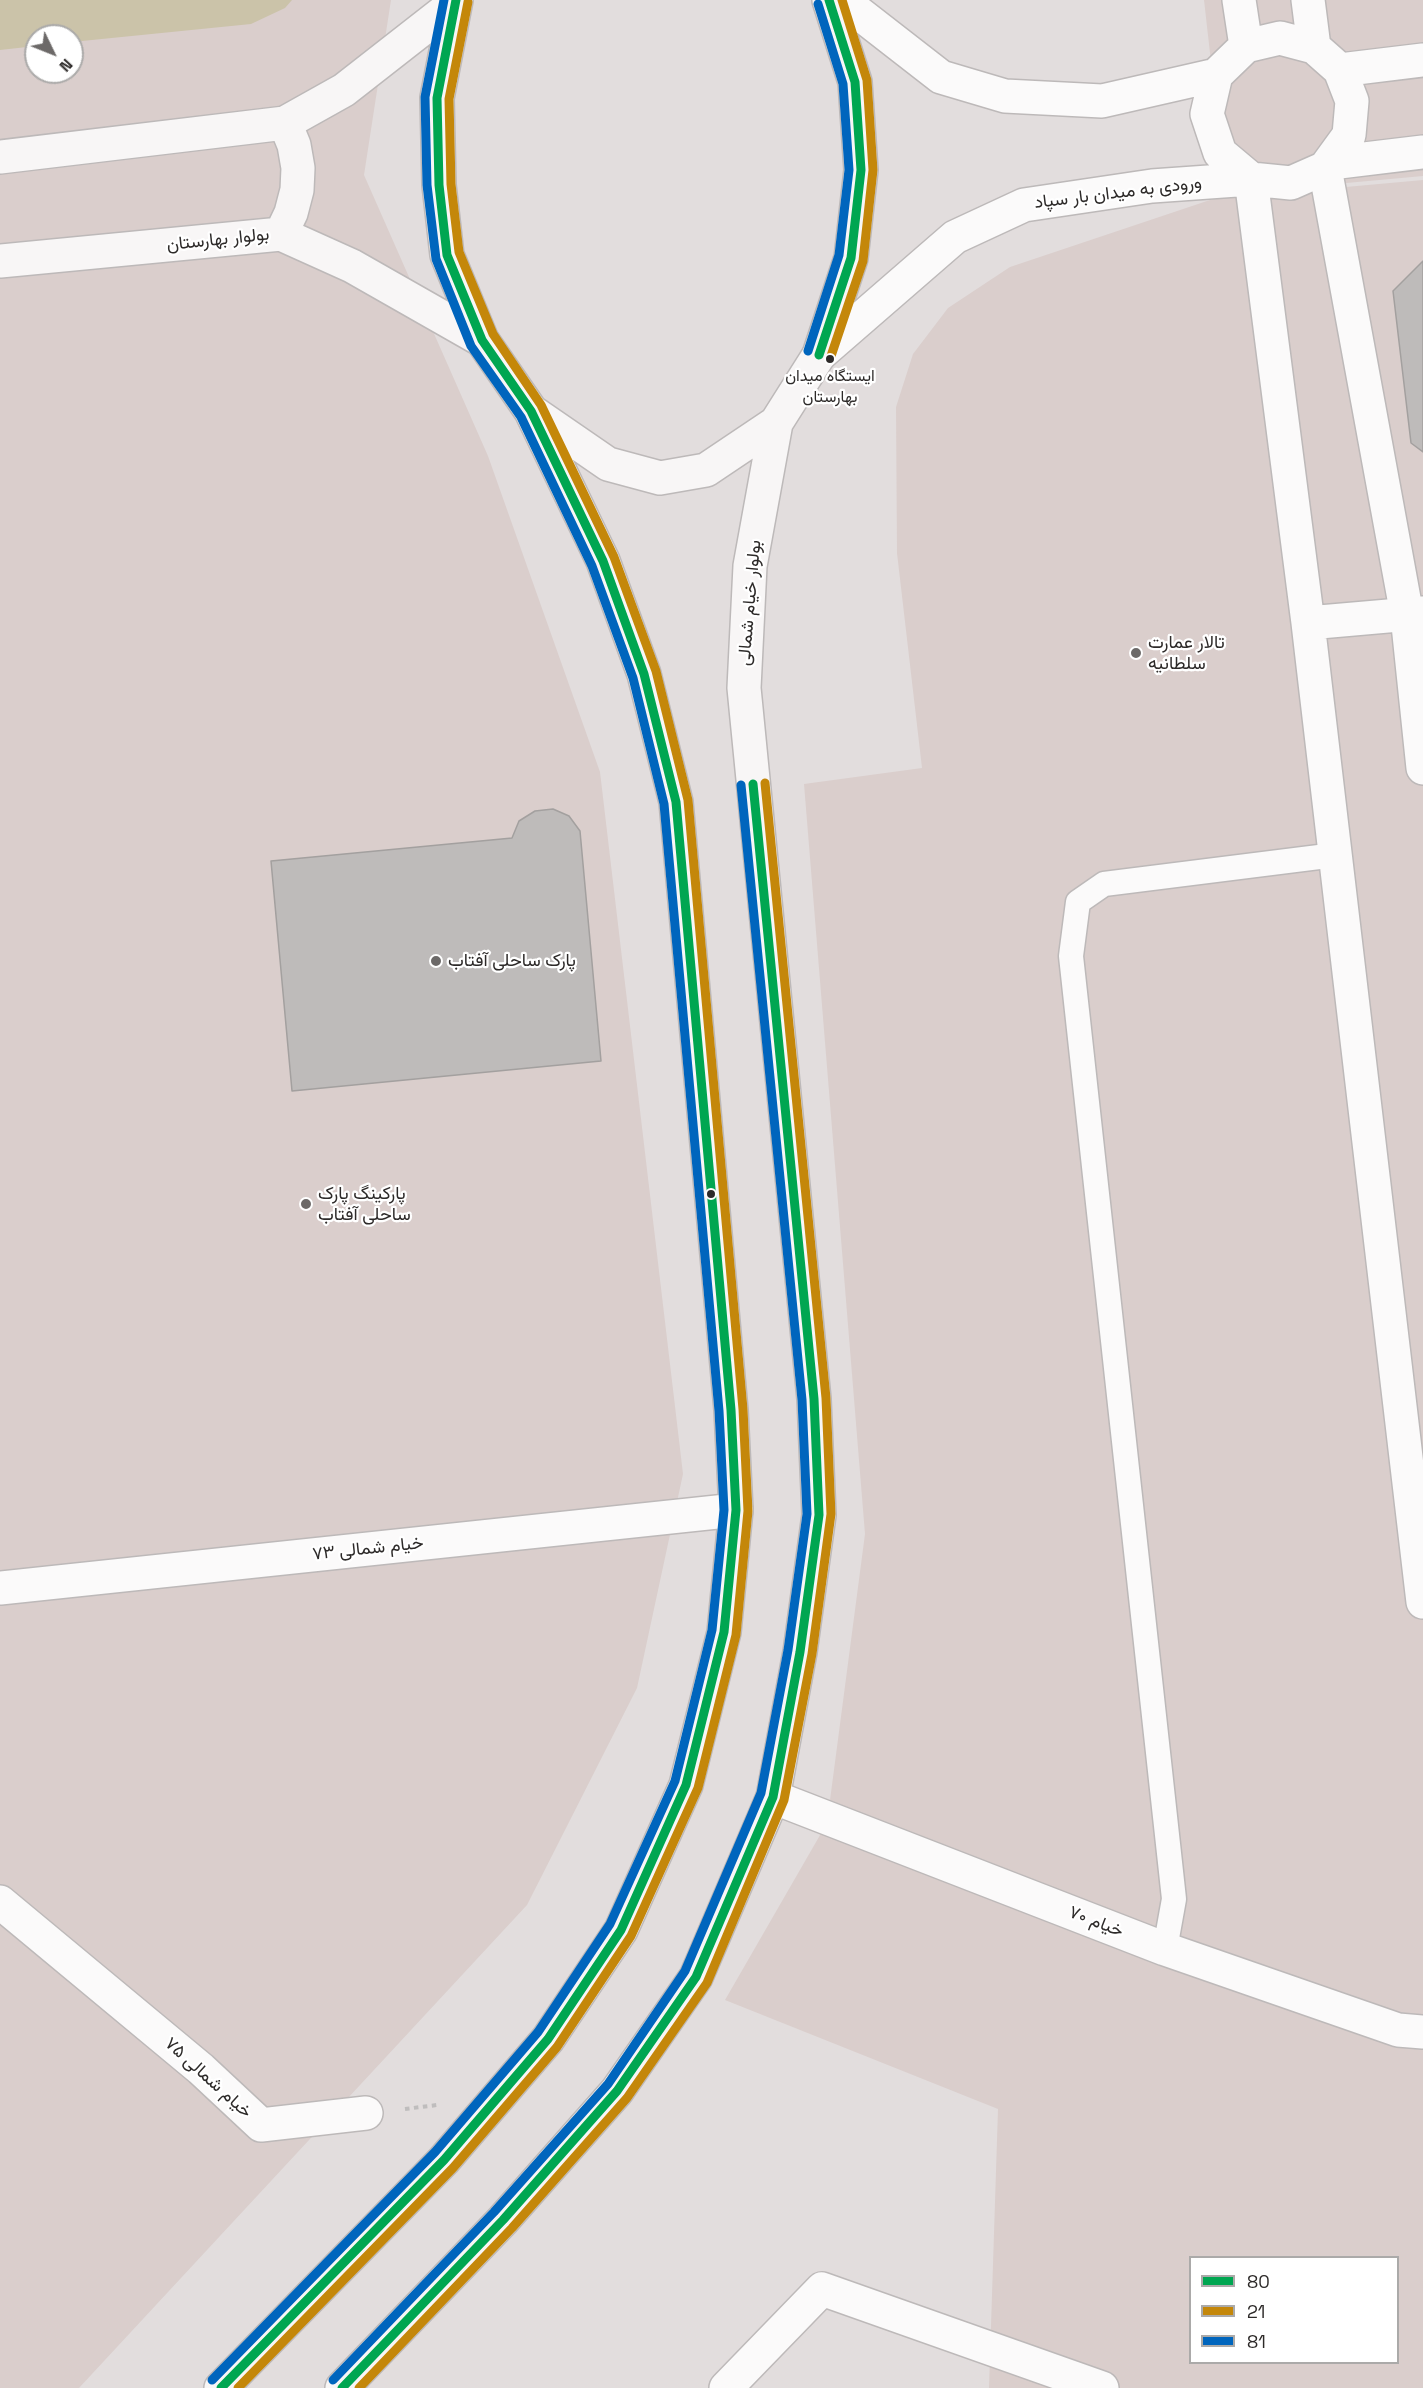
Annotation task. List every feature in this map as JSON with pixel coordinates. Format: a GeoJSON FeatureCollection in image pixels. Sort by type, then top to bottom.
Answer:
{"type":"FeatureCollection","features":[{"type":"Feature","properties":{"kind":"street"},"geometry":{"type":"LineString","coordinates":[[531,411],[608,464],[660,478],[706,470],[776,423],[819,355],[851,258],[861,170],[855,82],[829,0]]}},
{"type":"Feature","properties":{"kind":"street"},"geometry":{"type":"LineString","coordinates":[[842,0],[941,77],[1005,96],[1102,101],[1216,75],[1246,46],[1280,38],[1314,47],[1340,70],[1352,101],[1349,135],[1328,165],[1415,614],[1423,768]]}},
{"type":"Feature","properties":{"kind":"street"},"geometry":{"type":"LineString","coordinates":[[1239,0],[1246,46]]}},
{"type":"Feature","properties":{"kind":"street"},"geometry":{"type":"LineString","coordinates":[[1308,0],[1314,47]]}},
{"type":"Feature","properties":{"kind":"street"},"geometry":{"type":"LineString","coordinates":[[0,157],[285,123],[344,90],[455,2]]}},
{"type":"Feature","properties":{"kind":"street"},"geometry":{"type":"LineString","coordinates":[[221,2388],[444,2160],[548,2039],[621,1930],[686,1785],[724,1632],[736,1510],[730,1399],[676,802],[644,674],[603,561],[531,411],[482,340],[447,255],[439,185],[436,98],[455,2]]}},
{"type":"Feature","properties":{"kind":"street"},"geometry":{"type":"LineString","coordinates":[[1340,70],[1423,60]]}},
{"type":"Feature","properties":{"kind":"street"},"geometry":{"type":"LineString","coordinates":[[1216,75],[1207,114],[1220,153],[1251,179],[1291,183],[1328,165],[1423,152]]}},
{"type":"Feature","properties":{"kind":"street"},"geometry":{"type":"LineString","coordinates":[[281,234],[291,213],[297,190],[298,168],[294,145],[285,123]]}},
{"type":"Feature","properties":{"kind":"street"},"geometry":{"type":"LineString","coordinates":[[1251,179],[1308,623],[1423,1602]]}},
{"type":"Feature","properties":{"kind":"street","name":"ورودی به میدان بار سپاد"},"geometry":{"type":"LineString","coordinates":[[819,355],[955,237],[1024,205],[1152,186],[1251,179]]}},
{"type":"Feature","properties":{"kind":"street","name":"بولوار بهارستان"},"geometry":{"type":"LineString","coordinates":[[0,261],[281,234],[352,266],[482,340]]}},
{"type":"Feature","properties":{"kind":"street","name":"بولوار خیام شمالی"},"geometry":{"type":"LineString","coordinates":[[342,2388],[503,2220],[617,2091],[696,1977],[773,1797],[800,1652],[819,1515],[814,1399],[744,688],[750,566],[776,423]]}},
{"type":"Feature","properties":{"kind":"street"},"geometry":{"type":"LineString","coordinates":[[1308,623],[1415,614]]}},
{"type":"Feature","properties":{"kind":"street","name":"خیام شمالی ۷۳"},"geometry":{"type":"LineString","coordinates":[[0,1588],[736,1510]]}},
{"type":"Feature","properties":{"kind":"street","name":"خیام ۷۰"},"geometry":{"type":"LineString","coordinates":[[773,1797],[1165,1949],[1398,2030],[1423,2032]]}},
{"type":"Feature","properties":{"kind":"street","name":"خیام شمالی ۷۵"},"geometry":{"type":"LineString","coordinates":[[0,1902],[201,2069],[261,2125],[366,2113]]}},
{"type":"Feature","properties":{"kind":"street"},"geometry":{"type":"LineString","coordinates":[[726,2388],[822,2289],[1102,2388]]}},
{"type":"Feature","properties":{"kind":"lane"},"geometry":{"type":"LineString","coordinates":[[1165,1949],[1174,1899],[1071,956],[1078,902],[1104,884],[1335,855]]}},
{"type":"Feature","properties":{"kind":"path"},"geometry":{"type":"LineString","coordinates":[[366,2113],[497,2098]]}},
{"type":"Feature","properties":{"kind":"shaded area"},"geometry":{"type":"Polygon","coordinates":[[[0,0],[391,0],[364,175],[488,456],[600,772],[683,1474],[637,1688],[527,1905],[79,2388],[0,2388],[0,0]]]}},
{"type":"Feature","properties":{"kind":"shaded area"},"geometry":{"type":"Polygon","coordinates":[[[0,0],[292,0],[285,8],[251,24],[84,41],[84,24],[24,24],[24,47],[0,50],[0,0]]]}},
{"type":"Feature","properties":{"kind":"shaded area"},"geometry":{"type":"Polygon","coordinates":[[[1204,0],[1423,0],[1423,176],[1226,194],[1204,0]]]}},
{"type":"Feature","properties":{"kind":"shaded area"},"geometry":{"type":"Polygon","coordinates":[[[1423,180],[1423,2388],[989,2388],[998,2109],[725,2000],[827,1823],[865,1534],[804,784],[922,768],[897,553],[896,407],[913,354],[948,308],[1010,267],[1213,199],[1423,180]]]}},
{"type":"Feature","properties":{"kind":"building"},"geometry":{"type":"Polygon","coordinates":[[[1423,261],[1423,452],[1411,443],[1393,291],[1423,261]]]}},
{"type":"Feature","properties":{"kind":"building","name":"پارک ساحلی آفتاب"},"geometry":{"type":"Polygon","coordinates":[[[553,809],[569,816],[580,831],[601,1061],[292,1091],[271,861],[512,838],[519,821],[535,811],[553,809]]]}},
{"type":"Feature","properties":{"kind":"transit line","name":"81"},"geometry":{"type":"LineString","coordinates":[[212,2380],[435,2152],[538,2032],[610,1924],[675,1781],[712,1630],[724,1510],[719,1411],[664,804],[633,678],[592,566],[521,417],[471,346],[436,259],[427,185],[425,97],[444,0]]}},
{"type":"Feature","properties":{"kind":"transit line","name":"80"},"geometry":{"type":"LineString","coordinates":[[221,2388],[444,2160],[548,2039],[621,1930],[686,1785],[724,1632],[736,1510],[731,1410],[676,802],[644,674],[603,561],[531,411],[482,340],[447,255],[439,185],[437,98],[456,0]]}},
{"type":"Feature","properties":{"kind":"transit line","name":"80"},"geometry":{"type":"LineString","coordinates":[[819,355],[851,258],[861,170],[855,82],[829,0]]}},
{"type":"Feature","properties":{"kind":"transit line","name":"21"},"geometry":{"type":"LineString","coordinates":[[830,359],[863,261],[873,170],[867,80],[842,0]]}},
{"type":"Feature","properties":{"kind":"transit line","name":"21"},"geometry":{"type":"LineString","coordinates":[[238,2388],[453,2168],[557,2047],[631,1936],[698,1788],[736,1635],[748,1511],[743,1409],[688,800],[656,671],[614,557],[541,405],[493,334],[459,252],[451,184],[449,99],[468,2]]}},
{"type":"Feature","properties":{"kind":"transit line","name":"81"},"geometry":{"type":"LineString","coordinates":[[808,351],[839,255],[849,170],[843,84],[818,4]]}},
{"type":"Feature","properties":{"kind":"transit line","name":"21"},"geometry":{"type":"LineString","coordinates":[[359,2388],[512,2228],[627,2098],[707,1983],[784,1800],[812,1654],[831,1514],[826,1398],[765,783]]}},
{"type":"Feature","properties":{"kind":"transit line","name":"80"},"geometry":{"type":"LineString","coordinates":[[342,2388],[503,2220],[617,2091],[696,1977],[773,1797],[800,1652],[819,1515],[814,1399],[753,784]]}},
{"type":"Feature","properties":{"kind":"transit line","name":"81"},"geometry":{"type":"LineString","coordinates":[[333,2380],[494,2212],[608,2084],[685,1971],[761,1793],[788,1650],[807,1514],[802,1400],[741,785]]}},
{"type":"Feature","properties":{"kind":"place","name":"ایستگاه میدان بهارستان"},"geometry":{"type":"Point","coordinates":[830,359]}},
{"type":"Feature","properties":{"kind":"place","name":"تالار عمارت سلطانیه"},"geometry":{"type":"Point","coordinates":[1136,653]}},
{"type":"Feature","properties":{"kind":"place","name":"پارک ساحلی آفتاب"},"geometry":{"type":"Point","coordinates":[436,961]}},
{"type":"Feature","properties":{"kind":"place","name":"پارکینگ پارک ساحلی آفتاب"},"geometry":{"type":"Point","coordinates":[306,1204]}}]}
